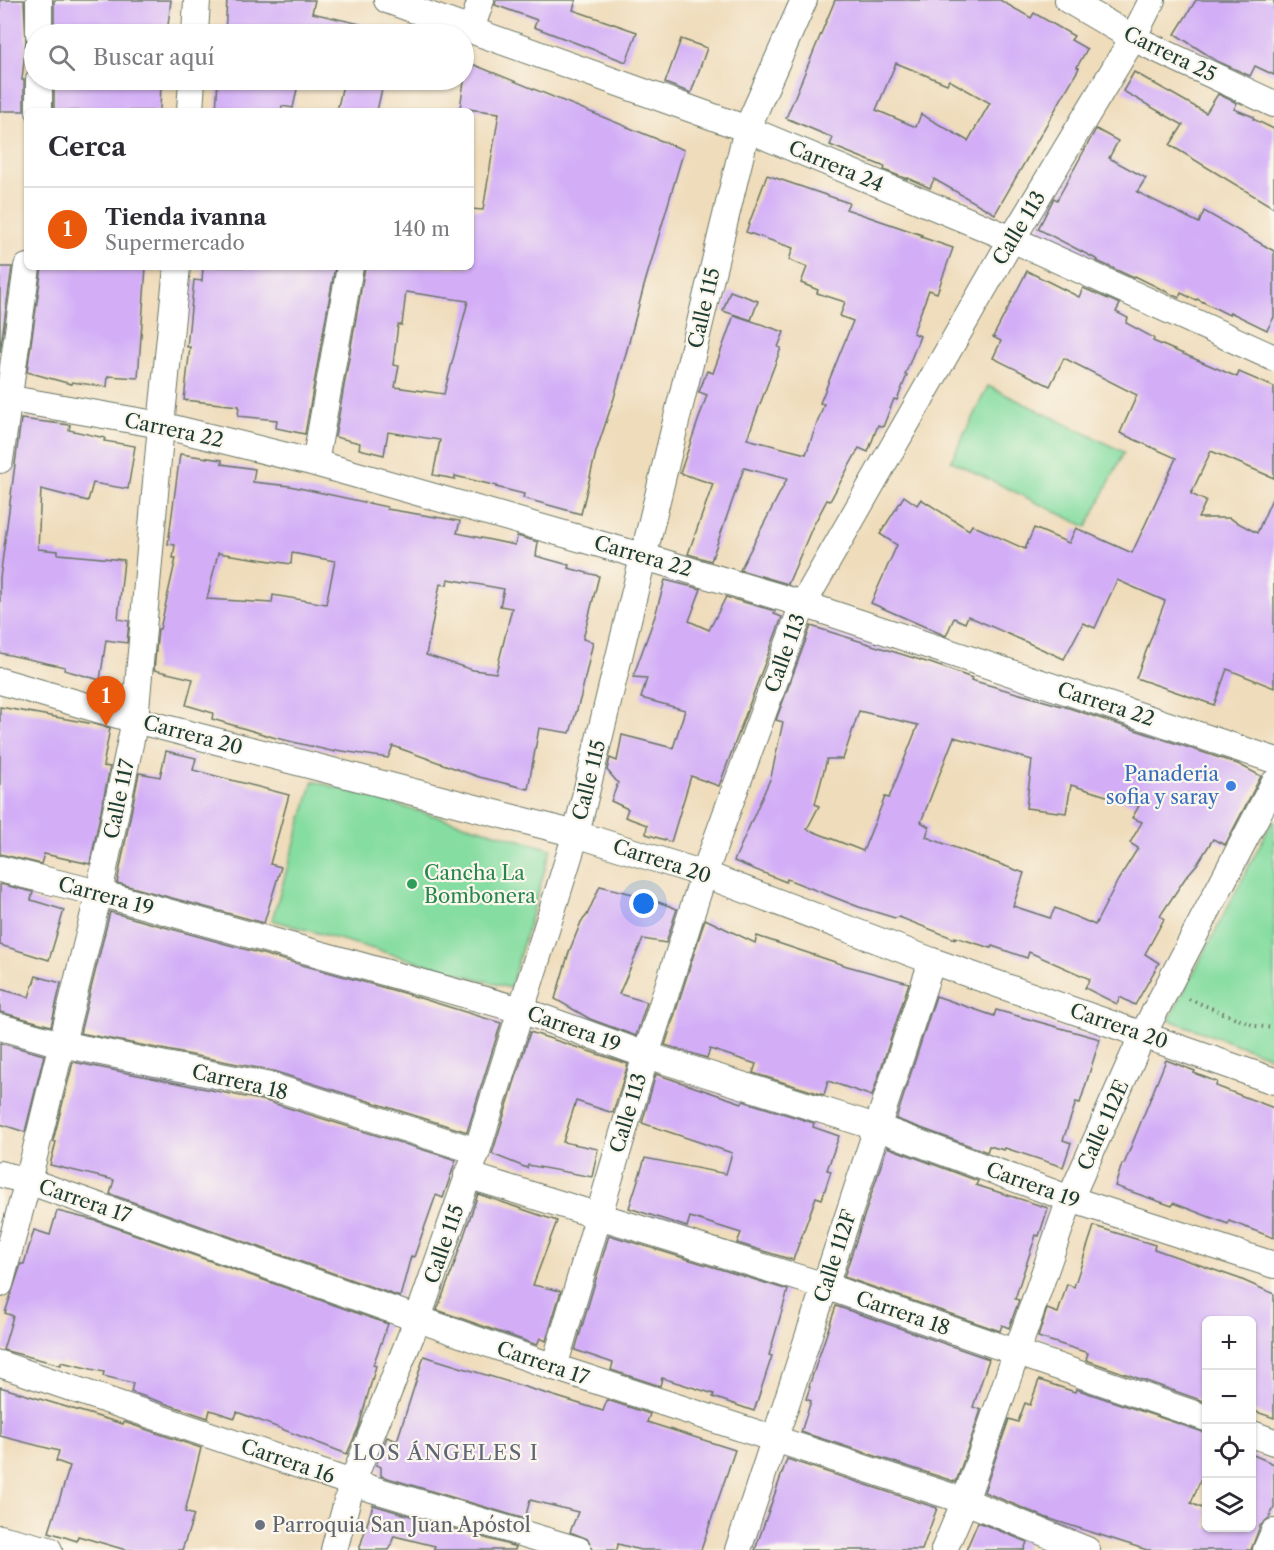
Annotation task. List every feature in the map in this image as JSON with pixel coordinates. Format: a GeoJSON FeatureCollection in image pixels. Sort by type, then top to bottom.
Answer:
{"type":"FeatureCollection","features":[{"type":"Feature","properties":{"kind":"street"},"geometry":{"type":"LineString","coordinates":[[39,0],[39,24]]}},
{"type":"Feature","properties":{"kind":"street"},"geometry":{"type":"LineString","coordinates":[[196,24],[197,0]]}},
{"type":"Feature","properties":{"kind":"street","name":"Carrera 24"},"geometry":{"type":"LineString","coordinates":[[387,0],[454,24]]}},
{"type":"Feature","properties":{"kind":"street"},"geometry":{"type":"LineString","coordinates":[[473,24],[482,0]]}},
{"type":"Feature","properties":{"kind":"street","name":"Calle 115"},"geometry":{"type":"LineString","coordinates":[[334,1550],[352,1483],[418,1318],[477,1151],[576,834],[747,129],[804,0]]}},
{"type":"Feature","properties":{"kind":"street","name":"Carrera 25"},"geometry":{"type":"LineString","coordinates":[[1068,0],[1133,38],[1274,104]]}},
{"type":"Feature","properties":{"kind":"street","name":"Calle 113"},"geometry":{"type":"LineString","coordinates":[[554,1367],[646,1055],[704,874],[803,604],[1012,239],[1133,38],[1152,0]]}},
{"type":"Feature","properties":{"kind":"street","name":"Carrera 24"},"geometry":{"type":"LineString","coordinates":[[474,31],[747,129],[1012,239],[1274,358]]}},
{"type":"Feature","properties":{"kind":"street"},"geometry":{"type":"LineString","coordinates":[[39,90],[39,108]]}},
{"type":"Feature","properties":{"kind":"street"},"geometry":{"type":"LineString","coordinates":[[190,108],[191,90]]}},
{"type":"Feature","properties":{"kind":"street"},"geometry":{"type":"LineString","coordinates":[[0,460],[4,397],[26,270]]}},
{"type":"Feature","properties":{"kind":"street","name":"Calle 117"},"geometry":{"type":"LineString","coordinates":[[0,1284],[28,1181],[99,893],[135,720],[177,270]]}},
{"type":"Feature","properties":{"kind":"street"},"geometry":{"type":"LineString","coordinates":[[315,463],[349,270]]}},
{"type":"Feature","properties":{"kind":"street","name":"Carrera 22"},"geometry":{"type":"LineString","coordinates":[[4,397],[161,425],[315,463],[645,556],[803,604],[1274,760]]}},
{"type":"Feature","properties":{"kind":"street","name":"Carrera 20"},"geometry":{"type":"LineString","coordinates":[[0,681],[135,720],[576,834],[704,874],[932,961],[1274,1081]]}},
{"type":"Feature","properties":{"kind":"street","name":"Calle 112E"},"geometry":{"type":"LineString","coordinates":[[944,1550],[965,1501],[1070,1200],[1143,1034],[1274,783]]}},
{"type":"Feature","properties":{"kind":"street","name":"Carrera 19"},"geometry":{"type":"LineString","coordinates":[[0,869],[99,893],[521,1010],[646,1055],[876,1126],[1070,1200],[1274,1265]]}},
{"type":"Feature","properties":{"kind":"street","name":"Calle 112F"},"geometry":{"type":"LineString","coordinates":[[738,1550],[932,961]]}},
{"type":"Feature","properties":{"kind":"street","name":"Carrera 18"},"geometry":{"type":"LineString","coordinates":[[0,1027],[61,1044],[270,1086],[477,1151]]}},
{"type":"Feature","properties":{"kind":"street","name":"Carrera 17"},"geometry":{"type":"LineString","coordinates":[[0,1174],[28,1181],[554,1367],[965,1501],[1087,1550]]}},
{"type":"Feature","properties":{"kind":"street","name":"Carrera 18"},"geometry":{"type":"LineString","coordinates":[[467,1175],[825,1286],[1202,1417]]}},
{"type":"Feature","properties":{"kind":"street","name":"Carrera 16"},"geometry":{"type":"LineString","coordinates":[[0,1364],[352,1483],[578,1550]]}},
{"type":"Feature","properties":{"kind":"street"},"geometry":{"type":"LineString","coordinates":[[1256,1436],[1274,1442]]}},
{"type":"Feature","properties":{"kind":"street"},"geometry":{"type":"LineString","coordinates":[[1266,1550],[1274,1532]]}},
{"type":"Feature","properties":{"kind":"street"},"geometry":{"type":"LineString","coordinates":[[0,1538],[49,1550]]}},
{"type":"Feature","properties":{"kind":"path"},"geometry":{"type":"LineString","coordinates":[[1165,991],[1255,1026],[1274,1028]]}},
{"type":"Feature","properties":{"kind":"green space"},"geometry":{"type":"Polygon","coordinates":[[[988,386],[1124,452],[1087,527],[951,461],[988,386]]]}},
{"type":"Feature","properties":{"kind":"green space","name":"Cancha La Bombonera"},"geometry":{"type":"Polygon","coordinates":[[[313,781],[551,849],[510,988],[272,920],[313,781]]]}},
{"type":"Feature","properties":{"kind":"green space"},"geometry":{"type":"Polygon","coordinates":[[[1274,818],[1274,1058],[1169,1020],[1274,818]]]}},
{"type":"Feature","properties":{"kind":"building"},"geometry":{"type":"Polygon","coordinates":[[[0,0],[24,0],[22,80],[24,80],[24,111],[0,111],[0,0]]]}},
{"type":"Feature","properties":{"kind":"building"},"geometry":{"type":"Polygon","coordinates":[[[54,0],[171,0],[168,24],[54,24],[54,0]]]}},
{"type":"Feature","properties":{"kind":"building"},"geometry":{"type":"Polygon","coordinates":[[[227,0],[315,0],[312,13],[360,24],[226,24],[227,0]]]}},
{"type":"Feature","properties":{"kind":"building"},"geometry":{"type":"Polygon","coordinates":[[[496,0],[576,0],[573,10],[637,32],[626,62],[534,27],[537,20],[495,5],[496,0]]]}},
{"type":"Feature","properties":{"kind":"building"},"geometry":{"type":"Polygon","coordinates":[[[835,0],[1000,0],[1031,18],[1034,13],[1074,36],[1071,40],[1087,49],[1077,67],[1079,68],[995,214],[934,179],[930,188],[884,170],[885,167],[830,145],[833,138],[786,118],[835,0]],[[896,63],[876,110],[916,127],[921,114],[968,141],[990,103],[949,80],[947,84],[896,63]]]}},
{"type":"Feature","properties":{"kind":"building"},"geometry":{"type":"Polygon","coordinates":[[[1196,0],[1274,0],[1274,75],[1255,66],[1250,76],[1217,61],[1175,34],[1196,0]]]}},
{"type":"Feature","properties":{"kind":"building"},"geometry":{"type":"Polygon","coordinates":[[[681,39],[707,48],[691,93],[665,83],[681,39]]]}},
{"type":"Feature","properties":{"kind":"building"},"geometry":{"type":"Polygon","coordinates":[[[474,65],[684,150],[614,398],[596,452],[581,514],[523,498],[524,494],[497,486],[455,476],[455,479],[433,475],[440,440],[388,432],[384,455],[359,449],[360,443],[335,437],[364,270],[474,270],[474,209],[483,210],[499,113],[460,108],[463,90],[474,90],[474,65]],[[406,292],[402,325],[398,325],[393,365],[399,366],[395,387],[444,394],[468,301],[406,292]]]}},
{"type":"Feature","properties":{"kind":"building"},"geometry":{"type":"Polygon","coordinates":[[[1134,72],[1206,113],[1218,94],[1237,103],[1234,109],[1274,129],[1274,208],[1170,145],[1183,125],[1123,91],[1134,72]]]}},
{"type":"Feature","properties":{"kind":"building"},"geometry":{"type":"Polygon","coordinates":[[[54,90],[161,90],[160,108],[54,108],[54,90]]]}},
{"type":"Feature","properties":{"kind":"building"},"geometry":{"type":"Polygon","coordinates":[[[217,90],[297,90],[293,108],[282,106],[282,108],[216,108],[217,90]]]}},
{"type":"Feature","properties":{"kind":"building"},"geometry":{"type":"Polygon","coordinates":[[[342,90],[382,90],[378,108],[338,108],[342,90]]]}},
{"type":"Feature","properties":{"kind":"building"},"geometry":{"type":"Polygon","coordinates":[[[1096,129],[1118,141],[1109,158],[1146,178],[1137,192],[1199,223],[1204,211],[1274,251],[1274,317],[1267,330],[1230,312],[1229,315],[1181,293],[1179,298],[1135,276],[1134,278],[1097,261],[1038,229],[1054,198],[1057,200],[1096,129]]]}},
{"type":"Feature","properties":{"kind":"building"},"geometry":{"type":"Polygon","coordinates":[[[767,175],[849,203],[846,209],[953,248],[937,293],[929,290],[913,333],[920,336],[897,400],[894,399],[883,427],[878,425],[868,452],[859,448],[830,501],[827,500],[812,528],[788,584],[740,570],[787,479],[744,468],[711,561],[688,554],[713,484],[680,473],[707,395],[699,392],[707,371],[713,373],[734,315],[784,332],[778,347],[781,348],[747,439],[806,454],[824,404],[820,403],[853,321],[840,316],[845,302],[817,293],[818,290],[801,283],[807,267],[789,260],[793,248],[746,232],[767,175]]]}},
{"type":"Feature","properties":{"kind":"building"},"geometry":{"type":"Polygon","coordinates":[[[0,267],[12,267],[0,352],[0,267]]]}},
{"type":"Feature","properties":{"kind":"building"},"geometry":{"type":"Polygon","coordinates":[[[42,270],[146,270],[138,378],[108,376],[107,387],[72,382],[71,384],[27,372],[42,270]]]}},
{"type":"Feature","properties":{"kind":"building"},"geometry":{"type":"Polygon","coordinates":[[[203,270],[334,270],[305,434],[276,428],[277,420],[238,416],[239,406],[184,400],[194,280],[202,281],[203,270]]]}},
{"type":"Feature","properties":{"kind":"building"},"geometry":{"type":"Polygon","coordinates":[[[1027,271],[1079,297],[1083,288],[1120,304],[1116,312],[1128,318],[1126,323],[1154,338],[1153,341],[1237,377],[1239,372],[1274,387],[1274,478],[1211,451],[1191,494],[1206,501],[1198,518],[1229,518],[1257,533],[1274,494],[1274,688],[1227,669],[1214,705],[1136,678],[1165,601],[1117,580],[1095,628],[1083,623],[1064,659],[968,616],[965,623],[954,618],[946,636],[871,603],[897,545],[880,534],[904,496],[917,505],[921,499],[969,530],[972,525],[1025,549],[1034,528],[1069,543],[1076,528],[1132,553],[1176,458],[1120,433],[1137,395],[1064,358],[1050,386],[993,358],[1001,341],[993,337],[1027,271]]]}},
{"type":"Feature","properties":{"kind":"building"},"geometry":{"type":"Polygon","coordinates":[[[730,291],[758,301],[751,320],[723,311],[730,291]]]}},
{"type":"Feature","properties":{"kind":"building"},"geometry":{"type":"Polygon","coordinates":[[[21,419],[70,425],[69,430],[105,438],[104,441],[135,446],[128,489],[93,483],[88,501],[41,489],[38,549],[58,551],[58,554],[124,560],[118,619],[129,621],[127,643],[106,640],[100,680],[64,670],[65,667],[0,653],[0,578],[21,419]]]}},
{"type":"Feature","properties":{"kind":"building"},"geometry":{"type":"Polygon","coordinates":[[[180,454],[222,460],[222,464],[255,469],[253,482],[290,486],[387,507],[387,509],[460,521],[457,533],[515,545],[517,536],[538,542],[536,556],[599,576],[583,639],[593,642],[570,733],[539,728],[528,789],[479,777],[393,746],[388,758],[336,750],[335,752],[212,719],[213,713],[186,705],[193,679],[154,670],[158,629],[160,629],[176,558],[173,558],[175,545],[168,544],[180,454]],[[218,553],[207,599],[272,603],[273,595],[326,604],[335,561],[292,553],[291,564],[218,553]],[[448,579],[447,585],[440,584],[426,655],[473,670],[496,673],[512,608],[500,606],[504,589],[448,579]]]}},
{"type":"Feature","properties":{"kind":"building"},"geometry":{"type":"Polygon","coordinates":[[[665,580],[701,589],[689,621],[709,630],[726,597],[775,611],[774,614],[782,617],[719,786],[691,776],[671,842],[646,834],[647,825],[625,817],[628,809],[611,801],[618,783],[607,770],[610,758],[617,761],[622,735],[673,748],[685,710],[641,698],[647,678],[633,677],[665,580]]]}},
{"type":"Feature","properties":{"kind":"building"},"geometry":{"type":"Polygon","coordinates":[[[811,626],[933,664],[972,678],[971,680],[1069,708],[1238,764],[1261,776],[1225,845],[1213,839],[1160,916],[1164,919],[1145,954],[1159,963],[1135,1005],[1120,997],[1117,1004],[1085,988],[1090,979],[1029,952],[1027,958],[992,946],[991,948],[955,937],[955,939],[899,917],[895,918],[859,907],[787,879],[786,882],[734,861],[771,777],[783,722],[776,720],[811,626]],[[859,711],[843,759],[827,759],[815,804],[819,806],[807,829],[863,851],[885,797],[889,798],[918,725],[859,711]],[[954,737],[921,822],[929,827],[926,837],[1024,873],[1013,906],[1050,918],[1055,908],[1095,925],[1118,880],[1138,848],[1130,843],[1142,822],[1132,818],[1139,806],[1071,785],[1066,813],[1026,808],[1032,760],[954,737]]]}},
{"type":"Feature","properties":{"kind":"building"},"geometry":{"type":"Polygon","coordinates":[[[0,707],[110,728],[103,766],[110,767],[90,864],[44,854],[41,864],[0,854],[0,707]]]}},
{"type":"Feature","properties":{"kind":"building"},"geometry":{"type":"Polygon","coordinates":[[[166,751],[196,758],[193,770],[289,795],[270,864],[281,867],[264,923],[117,883],[139,773],[160,777],[166,751]]]}},
{"type":"Feature","properties":{"kind":"building"},"geometry":{"type":"Polygon","coordinates":[[[0,884],[33,892],[31,900],[64,910],[49,960],[0,945],[0,884]]]}},
{"type":"Feature","properties":{"kind":"building"},"geometry":{"type":"Polygon","coordinates":[[[600,886],[645,897],[677,909],[666,943],[643,939],[619,994],[647,1002],[636,1036],[590,1019],[555,999],[569,952],[581,922],[587,915],[600,886]]]}},
{"type":"Feature","properties":{"kind":"building"},"geometry":{"type":"Polygon","coordinates":[[[110,912],[407,994],[501,1023],[467,1132],[273,1071],[80,1033],[110,912]]]}},
{"type":"Feature","properties":{"kind":"building"},"geometry":{"type":"Polygon","coordinates":[[[705,919],[755,943],[757,936],[847,966],[909,983],[872,1096],[828,1081],[824,1095],[753,1073],[756,1064],[710,1049],[707,1058],[665,1045],[705,919]]]}},
{"type":"Feature","properties":{"kind":"building"},"geometry":{"type":"Polygon","coordinates":[[[36,976],[61,983],[51,1026],[0,1012],[0,989],[29,997],[36,976]]]}},
{"type":"Feature","properties":{"kind":"building"},"geometry":{"type":"Polygon","coordinates":[[[936,996],[994,1016],[996,1010],[1100,1039],[1080,1103],[1076,1102],[1063,1140],[1071,1143],[1063,1167],[1005,1148],[1004,1150],[989,1146],[987,1152],[896,1119],[936,996]]]}},
{"type":"Feature","properties":{"kind":"building"},"geometry":{"type":"Polygon","coordinates":[[[530,1032],[628,1064],[613,1113],[576,1101],[563,1142],[598,1149],[592,1177],[528,1165],[527,1168],[492,1154],[530,1032]]]}},
{"type":"Feature","properties":{"kind":"building"},"geometry":{"type":"Polygon","coordinates":[[[0,1043],[44,1055],[25,1132],[0,1124],[0,1043]]]}},
{"type":"Feature","properties":{"kind":"building"},"geometry":{"type":"Polygon","coordinates":[[[1166,1060],[1217,1082],[1216,1086],[1274,1108],[1274,1238],[1229,1221],[1228,1224],[1173,1203],[1172,1206],[1115,1186],[1166,1060]]]}},
{"type":"Feature","properties":{"kind":"building"},"geometry":{"type":"Polygon","coordinates":[[[73,1062],[266,1101],[456,1160],[443,1198],[436,1195],[414,1257],[411,1256],[400,1297],[110,1194],[114,1180],[50,1165],[56,1142],[53,1141],[73,1062]]]}},
{"type":"Feature","properties":{"kind":"building"},"geometry":{"type":"Polygon","coordinates":[[[656,1074],[742,1103],[743,1101],[814,1123],[813,1127],[839,1136],[827,1170],[831,1171],[822,1199],[816,1197],[793,1260],[737,1243],[741,1233],[690,1217],[687,1227],[629,1208],[645,1158],[726,1174],[732,1153],[642,1123],[656,1074]]]}},
{"type":"Feature","properties":{"kind":"building"},"geometry":{"type":"Polygon","coordinates":[[[887,1147],[978,1181],[976,1185],[1048,1208],[1021,1280],[1015,1299],[1019,1300],[1009,1328],[1002,1325],[1000,1331],[844,1277],[887,1147]]]}},
{"type":"Feature","properties":{"kind":"building"},"geometry":{"type":"Polygon","coordinates":[[[478,1194],[557,1221],[533,1285],[561,1291],[546,1341],[540,1338],[537,1345],[437,1310],[478,1194]]]}},
{"type":"Feature","properties":{"kind":"building"},"geometry":{"type":"Polygon","coordinates":[[[57,1211],[97,1221],[388,1324],[373,1365],[376,1366],[359,1426],[347,1454],[237,1412],[235,1418],[210,1410],[208,1418],[131,1392],[133,1383],[103,1376],[104,1372],[61,1362],[61,1365],[3,1350],[13,1316],[5,1313],[34,1230],[50,1235],[57,1211]]]}},
{"type":"Feature","properties":{"kind":"building"},"geometry":{"type":"Polygon","coordinates":[[[1094,1226],[1155,1245],[1154,1249],[1240,1279],[1274,1294],[1274,1418],[1256,1412],[1256,1316],[1202,1316],[1202,1401],[1086,1360],[1088,1353],[1038,1337],[1047,1309],[1058,1313],[1067,1284],[1074,1287],[1094,1226]]]}},
{"type":"Feature","properties":{"kind":"building"},"geometry":{"type":"Polygon","coordinates":[[[609,1235],[788,1290],[769,1355],[772,1356],[754,1411],[713,1397],[714,1394],[662,1378],[660,1386],[611,1370],[613,1363],[575,1350],[609,1235]]]}},
{"type":"Feature","properties":{"kind":"building"},"geometry":{"type":"Polygon","coordinates":[[[836,1306],[989,1359],[973,1407],[981,1410],[956,1482],[801,1432],[811,1401],[806,1399],[809,1386],[836,1306]]]}},
{"type":"Feature","properties":{"kind":"building"},"geometry":{"type":"Polygon","coordinates":[[[424,1356],[603,1411],[607,1400],[650,1414],[647,1422],[735,1450],[701,1550],[640,1550],[618,1544],[617,1550],[593,1550],[588,1539],[570,1532],[578,1512],[530,1500],[525,1519],[381,1476],[381,1467],[376,1465],[387,1437],[397,1441],[424,1356]]]}},
{"type":"Feature","properties":{"kind":"building"},"geometry":{"type":"Polygon","coordinates":[[[1039,1380],[1075,1392],[1076,1389],[1202,1432],[1202,1476],[1191,1503],[1202,1508],[1202,1532],[1256,1532],[1256,1456],[1274,1464],[1274,1508],[1269,1518],[1260,1526],[1251,1550],[1147,1550],[1047,1518],[984,1492],[1009,1419],[1018,1422],[1025,1403],[1030,1405],[1039,1380]]]}},
{"type":"Feature","properties":{"kind":"building"},"geometry":{"type":"Polygon","coordinates":[[[0,1387],[123,1424],[124,1422],[201,1448],[185,1512],[194,1515],[182,1550],[126,1550],[78,1536],[77,1541],[49,1532],[70,1466],[56,1461],[59,1451],[0,1436],[0,1387]]]}},
{"type":"Feature","properties":{"kind":"building"},"geometry":{"type":"Polygon","coordinates":[[[787,1459],[937,1508],[922,1550],[755,1550],[787,1459]]]}},
{"type":"Feature","properties":{"kind":"building"},"geometry":{"type":"Polygon","coordinates":[[[373,1505],[516,1547],[515,1550],[433,1550],[435,1546],[394,1536],[389,1550],[359,1550],[373,1505]]]}},
{"type":"Feature","properties":{"kind":"building"},"geometry":{"type":"Polygon","coordinates":[[[978,1522],[1027,1542],[1024,1550],[966,1550],[978,1522]]]}},
{"type":"Feature","properties":{"kind":"place","name":"Tienda ivanna"},"geometry":{"type":"Point","coordinates":[106,726]}},
{"type":"Feature","properties":{"kind":"place","name":"Panaderia sofia y saray"},"geometry":{"type":"Point","coordinates":[1231,786]}},
{"type":"Feature","properties":{"kind":"place","name":"Cancha La Bombonera"},"geometry":{"type":"Point","coordinates":[412,884]}},
{"type":"Feature","properties":{"kind":"place","name":"Parroquia San Juan Apóstol"},"geometry":{"type":"Point","coordinates":[260,1525]}},
{"type":"Feature","properties":{"kind":"district","name":"LOS ÁNGELES I"},"geometry":{"type":"Point","coordinates":[446,1453]}}]}
